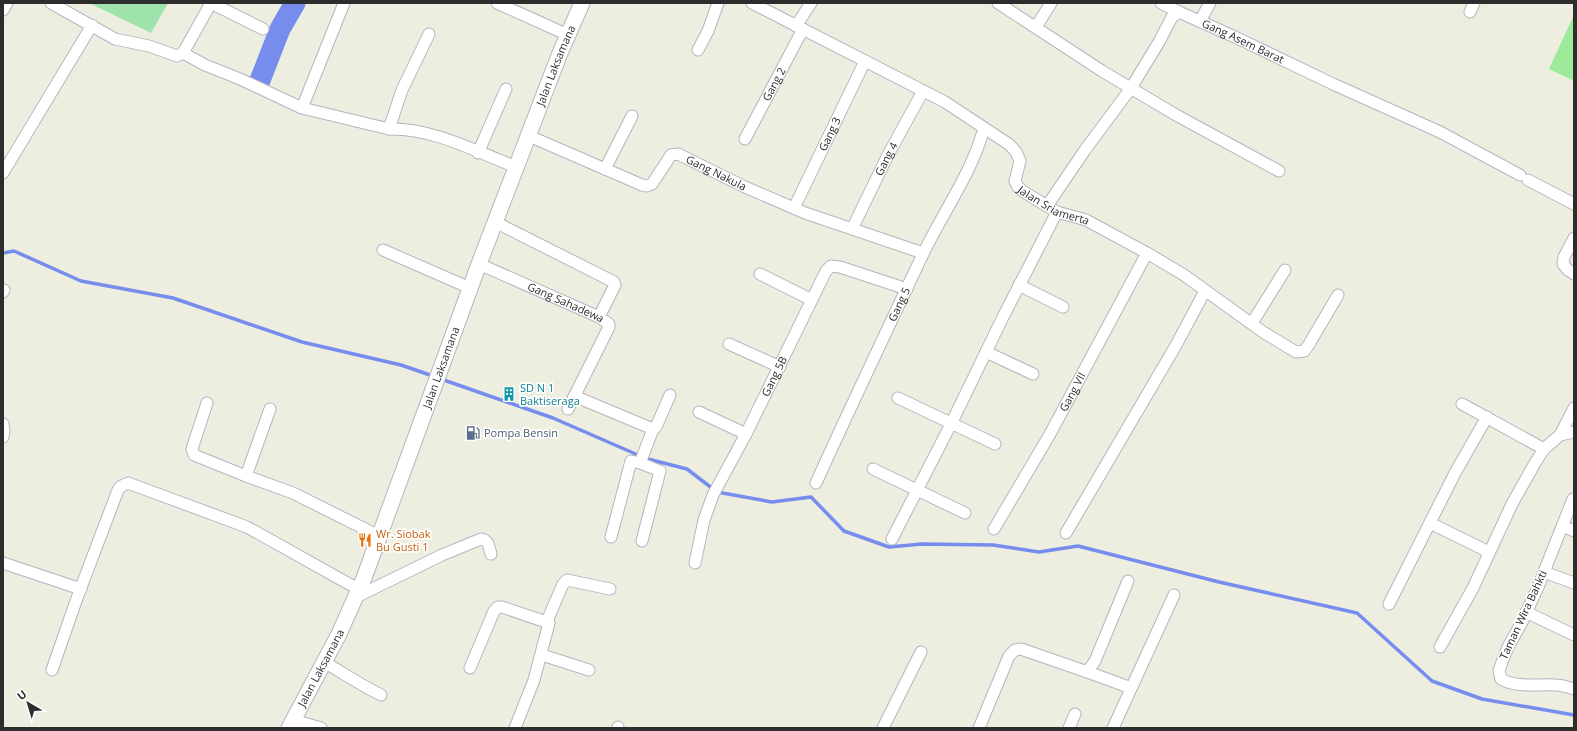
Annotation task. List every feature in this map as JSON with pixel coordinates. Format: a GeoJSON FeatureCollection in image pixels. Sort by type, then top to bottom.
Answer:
{"type":"FeatureCollection","features":[{"type":"Feature","properties":{"kind":"main road","name":"Jalan Laksamana"},"geometry":{"type":"LineString","coordinates":[[291,724],[339,634],[364,578],[440,366],[516,167],[582,3]]}},
{"type":"Feature","properties":{"kind":"street"},"geometry":{"type":"LineString","coordinates":[[3,10],[7,3]]}},
{"type":"Feature","properties":{"kind":"street"},"geometry":{"type":"LineString","coordinates":[[51,3],[115,39],[150,46],[177,56],[183,53],[211,3],[263,29]]}},
{"type":"Feature","properties":{"kind":"street"},"geometry":{"type":"LineString","coordinates":[[302,108],[344,3]]}},
{"type":"Feature","properties":{"kind":"street"},"geometry":{"type":"LineString","coordinates":[[497,3],[568,35]]}},
{"type":"Feature","properties":{"kind":"street"},"geometry":{"type":"LineString","coordinates":[[698,50],[708,31],[718,3]]}},
{"type":"Feature","properties":{"kind":"street","name":"Jalan Sriamerta"},"geometry":{"type":"LineString","coordinates":[[752,3],[945,102],[1010,146],[1016,152],[1020,160],[1015,181],[1018,187],[1028,195],[1052,209],[1086,220],[1147,253],[1184,275],[1263,332],[1296,352],[1300,352],[1308,346],[1338,294]]}},
{"type":"Feature","properties":{"kind":"street","name":"Gang 2"},"geometry":{"type":"LineString","coordinates":[[745,138],[811,3]]}},
{"type":"Feature","properties":{"kind":"street"},"geometry":{"type":"LineString","coordinates":[[1036,27],[1051,3]]}},
{"type":"Feature","properties":{"kind":"street","name":"Gang Asem Barat"},"geometry":{"type":"LineString","coordinates":[[1161,3],[1333,84],[1440,132],[1574,204]]}},
{"type":"Feature","properties":{"kind":"street"},"geometry":{"type":"LineString","coordinates":[[1200,21],[1210,3]]}},
{"type":"Feature","properties":{"kind":"street"},"geometry":{"type":"LineString","coordinates":[[1002,4],[1131,88],[1176,115],[1279,171]]}},
{"type":"Feature","properties":{"kind":"street"},"geometry":{"type":"LineString","coordinates":[[892,540],[1019,285],[1052,209],[1089,145],[1131,88],[1159,42],[1172,17],[1179,12]]}},
{"type":"Feature","properties":{"kind":"street"},"geometry":{"type":"LineString","coordinates":[[3,172],[92,25]]}},
{"type":"Feature","properties":{"kind":"street"},"geometry":{"type":"LineString","coordinates":[[389,129],[402,90],[429,34]]}},
{"type":"Feature","properties":{"kind":"street"},"geometry":{"type":"LineString","coordinates":[[183,53],[205,65],[240,79],[302,108],[389,129],[402,129],[435,135],[516,167]]}},
{"type":"Feature","properties":{"kind":"street","name":"Gang 3"},"geometry":{"type":"LineString","coordinates":[[794,208],[865,61]]}},
{"type":"Feature","properties":{"kind":"street"},"geometry":{"type":"LineString","coordinates":[[478,153],[506,89]]}},
{"type":"Feature","properties":{"kind":"street","name":"Gang 4"},"geometry":{"type":"LineString","coordinates":[[852,229],[888,155],[922,91]]}},
{"type":"Feature","properties":{"kind":"street"},"geometry":{"type":"LineString","coordinates":[[605,169],[632,116]]}},
{"type":"Feature","properties":{"kind":"street","name":"Gang 5"},"geometry":{"type":"LineString","coordinates":[[816,482],[923,253],[980,143],[984,128]]}},
{"type":"Feature","properties":{"kind":"street","name":"Gang Nakula"},"geometry":{"type":"LineString","coordinates":[[529,136],[647,186],[652,184],[671,155],[678,154],[745,187],[818,218],[923,253]]}},
{"type":"Feature","properties":{"kind":"street"},"geometry":{"type":"LineString","coordinates":[[495,222],[614,282],[615,285],[599,317]]}},
{"type":"Feature","properties":{"kind":"street"},"geometry":{"type":"LineString","coordinates":[[1574,238],[1564,257],[1563,264],[1574,274]]}},
{"type":"Feature","properties":{"kind":"street"},"geometry":{"type":"LineString","coordinates":[[383,250],[470,288]]}},
{"type":"Feature","properties":{"kind":"street","name":"Gang VII"},"geometry":{"type":"LineString","coordinates":[[994,529],[1050,434],[1147,253]]}},
{"type":"Feature","properties":{"kind":"street","name":"Gang Sahadewa"},"geometry":{"type":"LineString","coordinates":[[479,264],[599,317],[607,322],[609,327],[568,409]]}},
{"type":"Feature","properties":{"kind":"street","name":"Gang 5B"},"geometry":{"type":"LineString","coordinates":[[695,563],[704,520],[716,490],[780,367],[826,271],[831,266],[840,267],[907,289]]}},
{"type":"Feature","properties":{"kind":"street"},"geometry":{"type":"LineString","coordinates":[[1252,323],[1285,270]]}},
{"type":"Feature","properties":{"kind":"street"},"geometry":{"type":"LineString","coordinates":[[760,274],[812,300]]}},
{"type":"Feature","properties":{"kind":"street"},"geometry":{"type":"LineString","coordinates":[[1019,285],[1063,306]]}},
{"type":"Feature","properties":{"kind":"street"},"geometry":{"type":"LineString","coordinates":[[1066,533],[1175,347],[1205,291]]}},
{"type":"Feature","properties":{"kind":"street"},"geometry":{"type":"LineString","coordinates":[[729,344],[780,367]]}},
{"type":"Feature","properties":{"kind":"street"},"geometry":{"type":"LineString","coordinates":[[986,352],[1033,374]]}},
{"type":"Feature","properties":{"kind":"street"},"geometry":{"type":"LineString","coordinates":[[640,464],[653,429],[656,427],[670,395]]}},
{"type":"Feature","properties":{"kind":"street"},"geometry":{"type":"LineString","coordinates":[[574,396],[653,429]]}},
{"type":"Feature","properties":{"kind":"street"},"geometry":{"type":"LineString","coordinates":[[898,398],[995,444]]}},
{"type":"Feature","properties":{"kind":"street"},"geometry":{"type":"LineString","coordinates":[[207,403],[192,449],[194,455],[293,493],[379,536]]}},
{"type":"Feature","properties":{"kind":"street"},"geometry":{"type":"LineString","coordinates":[[1462,404],[1544,449]]}},
{"type":"Feature","properties":{"kind":"street"},"geometry":{"type":"LineString","coordinates":[[1440,647],[1472,588],[1522,485],[1544,449],[1560,435],[1574,408]]}},
{"type":"Feature","properties":{"kind":"street"},"geometry":{"type":"LineString","coordinates":[[246,476],[270,409]]}},
{"type":"Feature","properties":{"kind":"street"},"geometry":{"type":"LineString","coordinates":[[699,412],[746,434]]}},
{"type":"Feature","properties":{"kind":"street"},"geometry":{"type":"LineString","coordinates":[[1389,604],[1455,473],[1487,417]]}},
{"type":"Feature","properties":{"kind":"street"},"geometry":{"type":"LineString","coordinates":[[3,424],[3,437]]}},
{"type":"Feature","properties":{"kind":"street"},"geometry":{"type":"LineString","coordinates":[[1560,435],[1574,432]]}},
{"type":"Feature","properties":{"kind":"street"},"geometry":{"type":"LineString","coordinates":[[611,537],[631,461],[660,471],[642,541]]}},
{"type":"Feature","properties":{"kind":"street"},"geometry":{"type":"LineString","coordinates":[[873,469],[965,513]]}},
{"type":"Feature","properties":{"kind":"street"},"geometry":{"type":"LineString","coordinates":[[52,670],[118,490],[120,487],[128,484],[247,527],[357,593],[481,539],[487,542],[491,554]]}},
{"type":"Feature","properties":{"kind":"street","name":"Taman Wira Bahkti"},"geometry":{"type":"LineString","coordinates":[[1573,499],[1544,572],[1508,647],[1499,671],[1499,676],[1501,679],[1510,683],[1557,685],[1574,689]]}},
{"type":"Feature","properties":{"kind":"street"},"geometry":{"type":"LineString","coordinates":[[1430,523],[1489,552]]}},
{"type":"Feature","properties":{"kind":"street"},"geometry":{"type":"LineString","coordinates":[[1563,526],[1574,531]]}},
{"type":"Feature","properties":{"kind":"street"},"geometry":{"type":"LineString","coordinates":[[3,563],[81,589]]}},
{"type":"Feature","properties":{"kind":"street"},"geometry":{"type":"LineString","coordinates":[[1544,572],[1574,583]]}},
{"type":"Feature","properties":{"kind":"street"},"geometry":{"type":"LineString","coordinates":[[547,622],[563,584],[567,580],[610,589]]}},
{"type":"Feature","properties":{"kind":"street"},"geometry":{"type":"LineString","coordinates":[[1086,671],[1095,661],[1128,581]]}},
{"type":"Feature","properties":{"kind":"street"},"geometry":{"type":"LineString","coordinates":[[1113,728],[1174,595]]}},
{"type":"Feature","properties":{"kind":"street"},"geometry":{"type":"LineString","coordinates":[[470,668],[494,611],[498,607],[547,622],[550,625],[534,680],[515,728]]}},
{"type":"Feature","properties":{"kind":"street"},"geometry":{"type":"LineString","coordinates":[[1526,612],[1574,635]]}},
{"type":"Feature","properties":{"kind":"street"},"geometry":{"type":"LineString","coordinates":[[979,728],[1009,656],[1015,650],[1021,649],[1131,688]]}},
{"type":"Feature","properties":{"kind":"street"},"geometry":{"type":"LineString","coordinates":[[883,728],[921,652]]}},
{"type":"Feature","properties":{"kind":"street"},"geometry":{"type":"LineString","coordinates":[[542,655],[589,670]]}},
{"type":"Feature","properties":{"kind":"street"},"geometry":{"type":"LineString","coordinates":[[324,662],[356,681],[360,685],[381,695]]}},
{"type":"Feature","properties":{"kind":"street"},"geometry":{"type":"LineString","coordinates":[[1069,728],[1075,714]]}},
{"type":"Feature","properties":{"kind":"street"},"geometry":{"type":"LineString","coordinates":[[291,724],[321,728]]}},
{"type":"Feature","properties":{"kind":"green space"},"geometry":{"type":"Polygon","coordinates":[[[89,3],[168,3],[151,33],[89,3]]]}},
{"type":"Feature","properties":{"kind":"green space"},"geometry":{"type":"Polygon","coordinates":[[[1574,17],[1574,81],[1549,69],[1574,17]]]}},
{"type":"Feature","properties":{"kind":"waterway"},"geometry":{"type":"LineString","coordinates":[[259,83],[280,29],[295,3]]}},
{"type":"Feature","properties":{"kind":"waterway"},"geometry":{"type":"LineString","coordinates":[[3,253],[14,251],[81,281],[173,298],[302,342],[401,365],[433,376]]}},
{"type":"Feature","properties":{"kind":"waterway"},"geometry":{"type":"LineString","coordinates":[[441,379],[553,418],[638,455]]}},
{"type":"Feature","properties":{"kind":"waterway"},"geometry":{"type":"LineString","coordinates":[[648,459],[687,469],[717,492],[772,502],[811,497],[844,531],[889,547],[922,544],[993,545],[1039,552],[1078,546],[1219,582],[1357,613],[1432,681],[1482,699],[1574,715]]}},
{"type":"Feature","properties":{"kind":"place","name":"SD N 1 Baktiseraga"},"geometry":{"type":"Point","coordinates":[509,394]}},
{"type":"Feature","properties":{"kind":"place","name":"Pompa Bensin"},"geometry":{"type":"Point","coordinates":[473,433]}},
{"type":"Feature","properties":{"kind":"place","name":"Wr. Siobak Bu Gusti 1"},"geometry":{"type":"Point","coordinates":[365,540]}}]}
